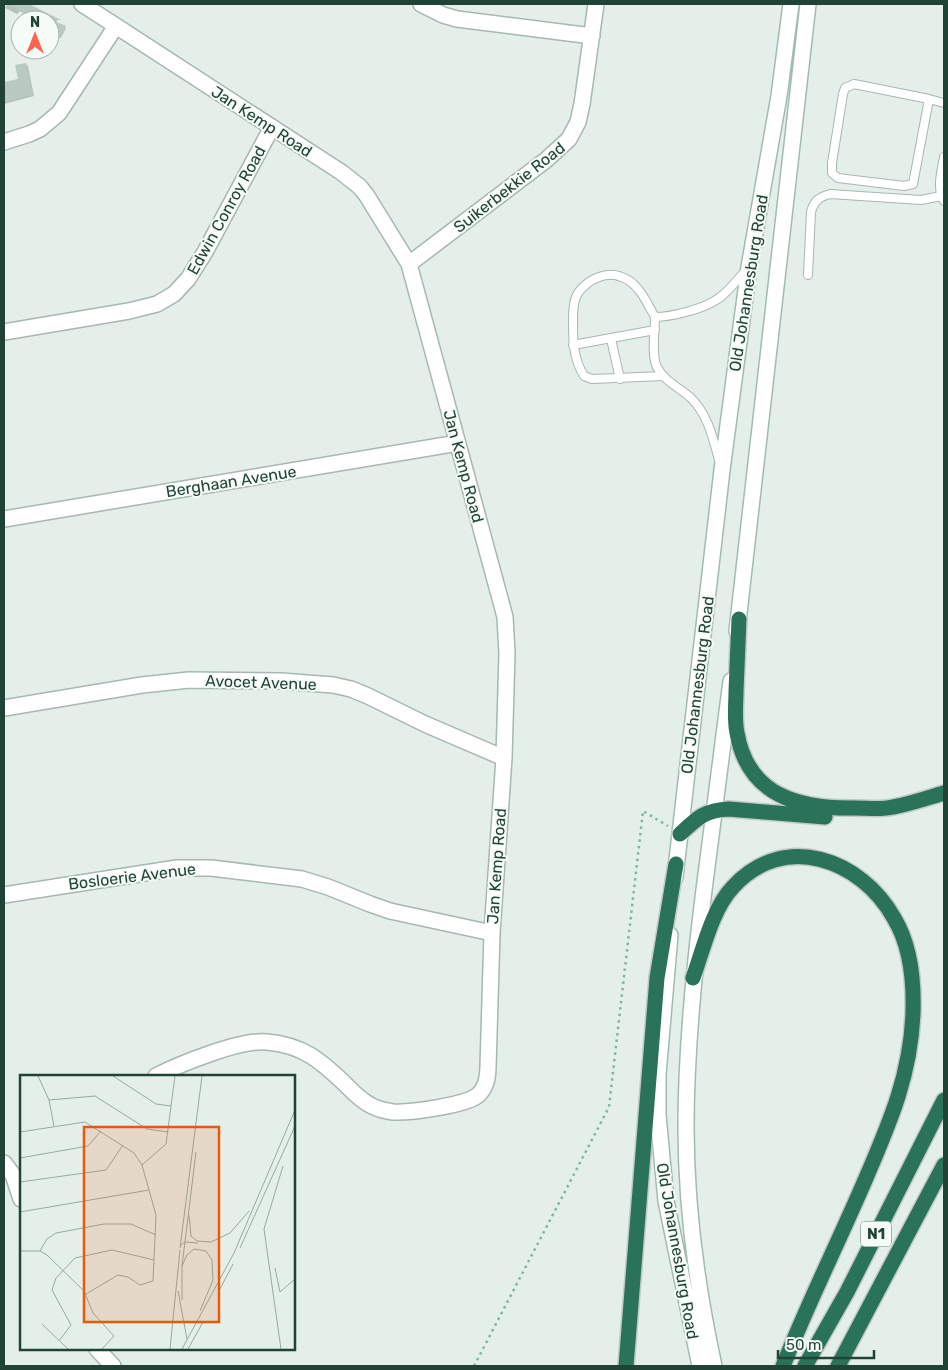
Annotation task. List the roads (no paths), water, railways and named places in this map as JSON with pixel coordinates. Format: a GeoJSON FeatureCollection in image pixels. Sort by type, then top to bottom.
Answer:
{"type":"FeatureCollection","features":[{"type":"Feature","properties":{"kind":"highway"},"geometry":{"type":"LineString","coordinates":[[739,618],[736,732],[751,770],[772,791],[799,803],[819,807],[892,808]]}},
{"type":"Feature","properties":{"kind":"highway"},"geometry":{"type":"LineString","coordinates":[[680,834],[699,816],[714,810],[840,816],[871,813],[944,793]]}},
{"type":"Feature","properties":{"kind":"highway"},"geometry":{"type":"LineString","coordinates":[[693,978],[716,913],[733,886],[761,865],[793,856],[810,856],[826,860],[848,870],[866,882],[878,894],[895,919],[905,942],[910,962],[913,1011],[911,1036],[905,1076],[898,1100],[783,1366]]}},
{"type":"Feature","properties":{"kind":"highway"},"geometry":{"type":"LineString","coordinates":[[626,1366],[657,978],[676,864]]}},
{"type":"Feature","properties":{"kind":"highway","name":"N1"},"geometry":{"type":"LineString","coordinates":[[804,1366],[847,1292],[944,1100]]}},
{"type":"Feature","properties":{"kind":"highway","name":"N1"},"geometry":{"type":"LineString","coordinates":[[838,1366],[944,1165]]}},
{"type":"Feature","properties":{"kind":"street","name":"Jan Kemp Road"},"geometry":{"type":"LineString","coordinates":[[82,4],[351,179],[360,187],[410,264],[505,617],[504,758],[492,933],[488,1067],[486,1082],[480,1093],[473,1099],[459,1103],[400,1112],[385,1110],[364,1102],[314,1056],[295,1048],[266,1042],[255,1042],[233,1047],[173,1067],[158,1075]]}},
{"type":"Feature","properties":{"kind":"street"},"geometry":{"type":"LineString","coordinates":[[421,4],[443,15],[466,21],[592,36]]}},
{"type":"Feature","properties":{"kind":"street","name":"Suikerbekkie Road"},"geometry":{"type":"LineString","coordinates":[[410,264],[546,160],[569,139],[578,122],[582,104],[596,4]]}},
{"type":"Feature","properties":{"kind":"street","name":"Old Johannesburg Road"},"geometry":{"type":"LineString","coordinates":[[700,1366],[666,1201],[658,1115],[658,1074],[676,864],[722,470],[748,267],[779,96],[791,4]]}},
{"type":"Feature","properties":{"kind":"street","name":"Old Johannesburg Road"},"geometry":{"type":"LineString","coordinates":[[714,1366],[698,1280],[688,1182],[687,1079],[693,978],[739,618],[808,4]]}},
{"type":"Feature","properties":{"kind":"street"},"geometry":{"type":"LineString","coordinates":[[4,142],[40,129],[59,113],[116,26]]}},
{"type":"Feature","properties":{"kind":"street","name":"Edwin Conroy Road"},"geometry":{"type":"LineString","coordinates":[[4,332],[142,308],[157,304],[174,294],[188,279],[205,252],[272,127]]}},
{"type":"Feature","properties":{"kind":"street","name":"Berghaan Avenue"},"geometry":{"type":"LineString","coordinates":[[4,519],[458,443]]}},
{"type":"Feature","properties":{"kind":"street","name":"Avocet Avenue"},"geometry":{"type":"LineString","coordinates":[[4,708],[142,685],[189,680],[281,681],[333,685],[351,689],[368,696],[425,724],[504,758]]}},
{"type":"Feature","properties":{"kind":"street","name":"Bosloerie Avenue"},"geometry":{"type":"LineString","coordinates":[[4,895],[177,868],[211,868],[302,879],[328,886],[390,911],[492,933]]}},
{"type":"Feature","properties":{"kind":"street"},"geometry":{"type":"LineString","coordinates":[[13,1169],[20,1195]]}},
{"type":"Feature","properties":{"kind":"street"},"geometry":{"type":"LineString","coordinates":[[98,1350],[113,1366]]}},
{"type":"Feature","properties":{"kind":"lane"},"geometry":{"type":"LineString","coordinates":[[929,99],[913,184],[904,186],[838,178],[832,173],[845,88],[854,84],[929,99],[944,103]]}},
{"type":"Feature","properties":{"kind":"lane"},"geometry":{"type":"LineString","coordinates":[[808,275],[811,212],[814,203],[820,197],[830,194],[921,200],[943,198],[940,180],[944,157]]}},
{"type":"Feature","properties":{"kind":"lane"},"geometry":{"type":"LineString","coordinates":[[655,318],[671,317],[704,308],[715,302],[728,291],[748,267]]}},
{"type":"Feature","properties":{"kind":"lane"},"geometry":{"type":"LineString","coordinates":[[662,376],[592,379],[584,376],[577,365],[573,345],[575,298],[582,289],[596,278],[608,274],[618,274],[629,281],[643,296],[655,318],[656,366],[662,376],[689,397],[703,414],[713,436],[722,470]]}},
{"type":"Feature","properties":{"kind":"lane"},"geometry":{"type":"LineString","coordinates":[[573,345],[655,330]]}},
{"type":"Feature","properties":{"kind":"lane"},"geometry":{"type":"LineString","coordinates":[[611,339],[620,379]]}}]}
